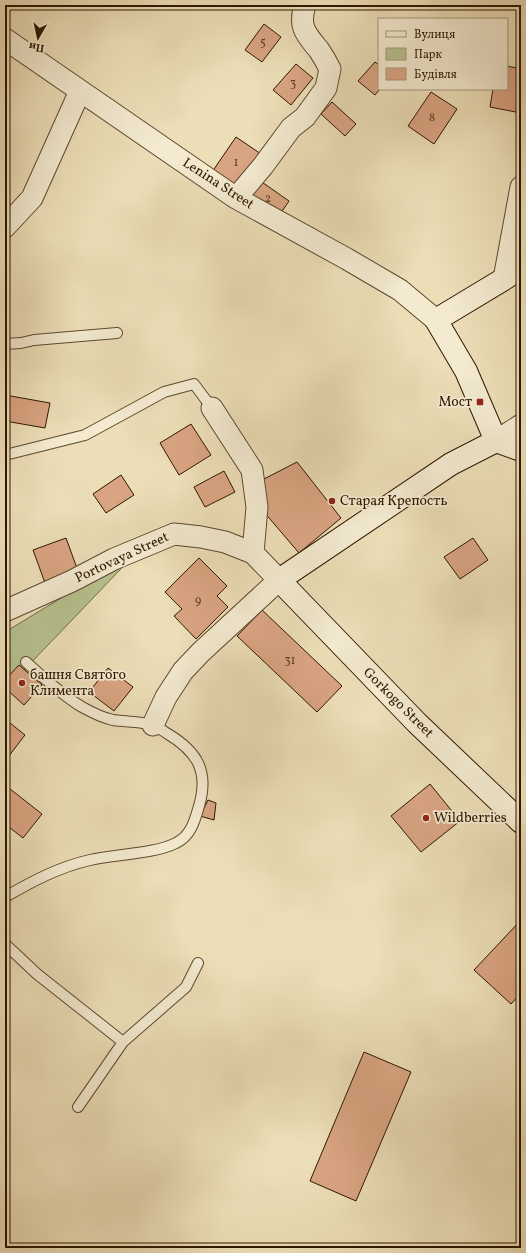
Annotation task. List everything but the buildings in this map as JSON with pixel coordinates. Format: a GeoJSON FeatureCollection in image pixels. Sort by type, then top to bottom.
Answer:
{"type":"FeatureCollection","features":[{"type":"Feature","properties":{"kind":"main road"},"geometry":{"type":"LineString","coordinates":[[496,441],[466,371],[436,320],[513,273]]}},
{"type":"Feature","properties":{"kind":"main road"},"geometry":{"type":"LineString","coordinates":[[279,580],[451,464],[496,441],[521,450]]}},
{"type":"Feature","properties":{"kind":"main road","name":"Gorkogo Street"},"geometry":{"type":"LineString","coordinates":[[279,580],[417,723],[521,822]]}},
{"type":"Feature","properties":{"kind":"street"},"geometry":{"type":"LineString","coordinates":[[236,198],[263,166],[291,128],[305,117],[326,88],[330,69],[320,52],[305,34],[302,15],[305,5]]}},
{"type":"Feature","properties":{"kind":"street","name":"Lenina Street"},"geometry":{"type":"LineString","coordinates":[[5,39],[236,198],[400,290],[436,320]]}},
{"type":"Feature","properties":{"kind":"street"},"geometry":{"type":"LineString","coordinates":[[5,227],[32,198],[80,91]]}},
{"type":"Feature","properties":{"kind":"street"},"geometry":{"type":"LineString","coordinates":[[513,273],[521,187]]}},
{"type":"Feature","properties":{"kind":"street"},"geometry":{"type":"LineString","coordinates":[[212,408],[252,470],[257,506],[253,553]]}},
{"type":"Feature","properties":{"kind":"street"},"geometry":{"type":"LineString","coordinates":[[496,441],[521,425]]}},
{"type":"Feature","properties":{"kind":"street","name":"Portovaya Street"},"geometry":{"type":"LineString","coordinates":[[5,611],[72,581],[114,559],[174,534],[201,536],[225,542],[253,553],[279,580]]}},
{"type":"Feature","properties":{"kind":"street"},"geometry":{"type":"LineString","coordinates":[[153,725],[166,697],[183,671],[201,652],[279,580]]}},
{"type":"Feature","properties":{"kind":"lane"},"geometry":{"type":"LineString","coordinates":[[5,344],[117,333]]}},
{"type":"Feature","properties":{"kind":"lane"},"geometry":{"type":"LineString","coordinates":[[5,454],[85,435],[164,392],[194,384],[212,408]]}},
{"type":"Feature","properties":{"kind":"lane"},"geometry":{"type":"LineString","coordinates":[[5,897],[43,876],[67,866],[91,860],[157,849],[177,843],[188,834],[196,819],[203,795],[203,775],[196,758],[180,741],[153,725],[112,719],[83,708],[26,662]]}},
{"type":"Feature","properties":{"kind":"lane"},"geometry":{"type":"LineString","coordinates":[[5,944],[36,974],[123,1042]]}},
{"type":"Feature","properties":{"kind":"lane"},"geometry":{"type":"LineString","coordinates":[[78,1107],[123,1042],[186,987],[198,963]]}},
{"type":"Feature","properties":{"kind":"green space"},"geometry":{"type":"Polygon","coordinates":[[[137,552],[5,690],[5,632],[137,552]]]}},
{"type":"Feature","properties":{"kind":"place","name":"Мост"},"geometry":{"type":"Point","coordinates":[480,402]}},
{"type":"Feature","properties":{"kind":"place","name":"Старая Крепость"},"geometry":{"type":"Point","coordinates":[332,501]}},
{"type":"Feature","properties":{"kind":"place","name":"башня Святого Климента"},"geometry":{"type":"Point","coordinates":[22,683]}},
{"type":"Feature","properties":{"kind":"place","name":"Wildberries"},"geometry":{"type":"Point","coordinates":[426,818]}}]}
